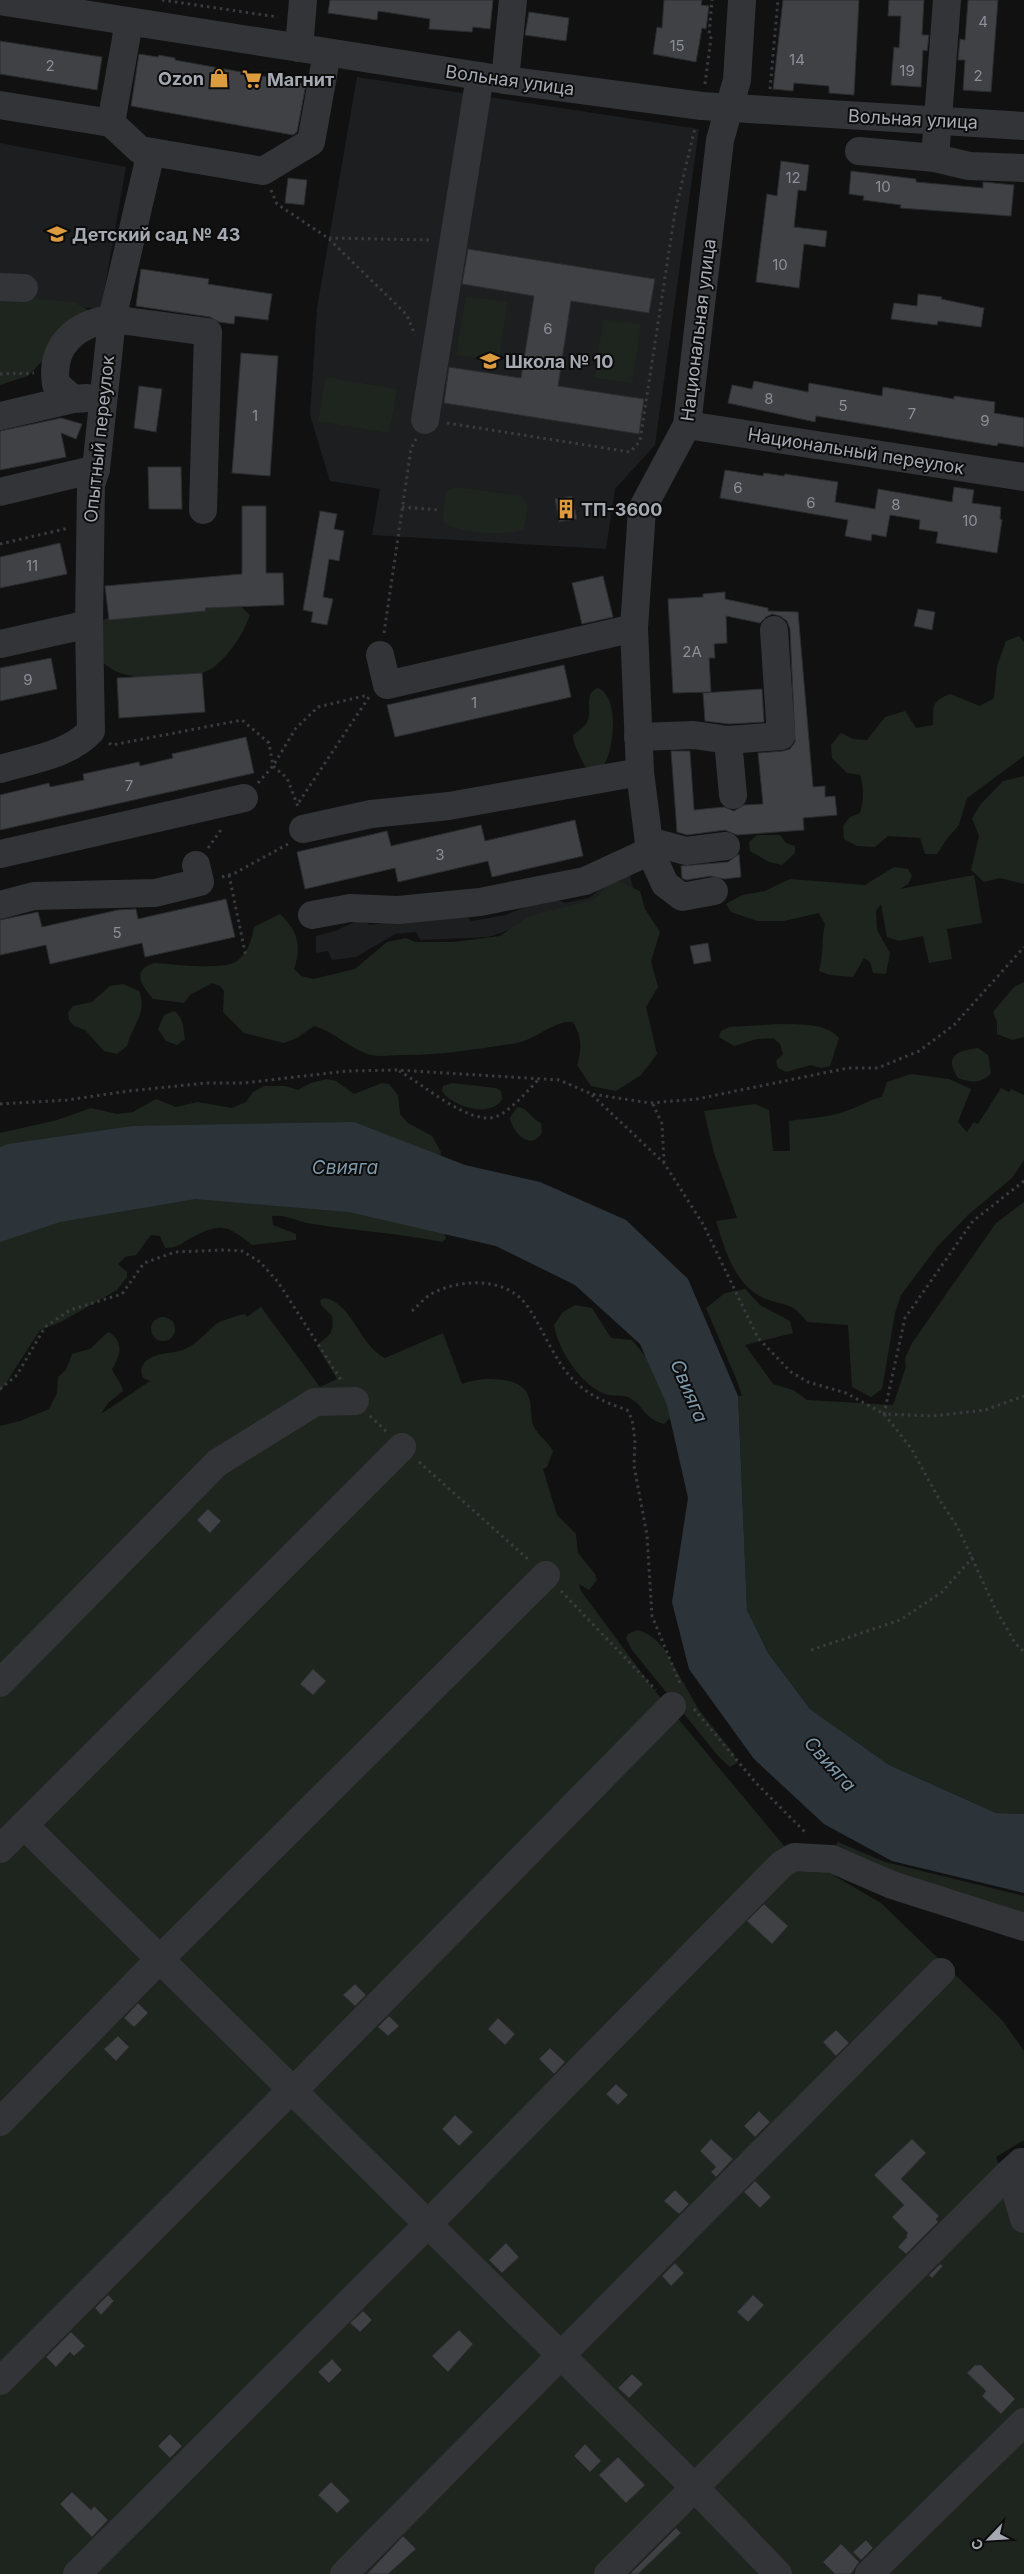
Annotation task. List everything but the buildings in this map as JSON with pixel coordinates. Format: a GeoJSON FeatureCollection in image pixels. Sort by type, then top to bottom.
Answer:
{"type":"FeatureCollection","features":[{"type":"Feature","properties":{"kind":"street"},"geometry":{"type":"LineString","coordinates":[[425,420],[454,237],[492,78],[513,0]]}},
{"type":"Feature","properties":{"kind":"street","name":"Национальная улица"},"geometry":{"type":"LineString","coordinates":[[714,891],[682,896],[665,884],[649,846],[640,772],[634,628],[642,509],[687,425],[720,140],[737,80],[742,0]]}},
{"type":"Feature","properties":{"kind":"street"},"geometry":{"type":"LineString","coordinates":[[935,158],[947,0]]}},
{"type":"Feature","properties":{"kind":"street","name":"Вольная улица"},"geometry":{"type":"LineString","coordinates":[[0,1],[99,9],[129,22],[492,78],[699,114],[728,108],[1024,126]]}},
{"type":"Feature","properties":{"kind":"street"},"geometry":{"type":"LineString","coordinates":[[299,48],[302,10]]}},
{"type":"Feature","properties":{"kind":"street"},"geometry":{"type":"LineString","coordinates":[[111,123],[129,22]]}},
{"type":"Feature","properties":{"kind":"street"},"geometry":{"type":"LineString","coordinates":[[0,105],[111,123],[140,150],[263,171],[311,142],[327,53]]}},
{"type":"Feature","properties":{"kind":"street"},"geometry":{"type":"LineString","coordinates":[[859,151],[935,158],[969,166],[1024,168]]}},
{"type":"Feature","properties":{"kind":"street","name":"Опытный переулок"},"geometry":{"type":"LineString","coordinates":[[91,731],[88,624],[91,485],[96,469],[112,319],[151,152]]}},
{"type":"Feature","properties":{"kind":"street"},"geometry":{"type":"LineString","coordinates":[[73,399],[56,384],[54,373],[63,344],[81,327],[96,321],[112,319],[208,332],[203,510]]}},
{"type":"Feature","properties":{"kind":"street"},"geometry":{"type":"LineString","coordinates":[[0,416],[73,399],[104,398]]}},
{"type":"Feature","properties":{"kind":"street","name":"Национальный переулок"},"geometry":{"type":"LineString","coordinates":[[687,425],[1024,477]]}},
{"type":"Feature","properties":{"kind":"street"},"geometry":{"type":"LineString","coordinates":[[0,492],[96,469]]}},
{"type":"Feature","properties":{"kind":"street"},"geometry":{"type":"LineString","coordinates":[[0,644],[88,624]]}},
{"type":"Feature","properties":{"kind":"street"},"geometry":{"type":"LineString","coordinates":[[380,655],[387,685],[634,628]]}},
{"type":"Feature","properties":{"kind":"street"},"geometry":{"type":"LineString","coordinates":[[638,738],[694,735],[728,740],[781,736],[774,630]]}},
{"type":"Feature","properties":{"kind":"street"},"geometry":{"type":"LineString","coordinates":[[0,769],[62,751],[82,741],[91,731]]}},
{"type":"Feature","properties":{"kind":"street"},"geometry":{"type":"LineString","coordinates":[[728,740],[732,795]]}},
{"type":"Feature","properties":{"kind":"street"},"geometry":{"type":"LineString","coordinates":[[302,828],[371,814],[449,806],[640,772]]}},
{"type":"Feature","properties":{"kind":"street"},"geometry":{"type":"LineString","coordinates":[[0,854],[244,798]]}},
{"type":"Feature","properties":{"kind":"street"},"geometry":{"type":"LineString","coordinates":[[312,915],[350,908],[398,910],[480,902],[585,880],[649,846],[686,851],[726,846]]}},
{"type":"Feature","properties":{"kind":"street"},"geometry":{"type":"LineString","coordinates":[[0,905],[34,896],[155,893],[198,874]]}},
{"type":"Feature","properties":{"kind":"street"},"geometry":{"type":"LineString","coordinates":[[0,1683],[217,1463],[315,1402],[355,1401]]}},
{"type":"Feature","properties":{"kind":"street"},"geometry":{"type":"LineString","coordinates":[[0,1849],[402,1447]]}},
{"type":"Feature","properties":{"kind":"street"},"geometry":{"type":"LineString","coordinates":[[0,2122],[160,1959],[546,1575]]}},
{"type":"Feature","properties":{"kind":"street"},"geometry":{"type":"LineString","coordinates":[[0,2381],[291,2090],[308,2076],[681,1700]]}},
{"type":"Feature","properties":{"kind":"street"},"geometry":{"type":"LineString","coordinates":[[24,1825],[694,2487],[778,2574]]}},
{"type":"Feature","properties":{"kind":"street"},"geometry":{"type":"LineString","coordinates":[[77,2574],[428,2224],[782,1864],[794,1856],[832,1859],[892,1885],[1024,1927]]}},
{"type":"Feature","properties":{"kind":"street"},"geometry":{"type":"LineString","coordinates":[[344,2574],[941,1972]]}},
{"type":"Feature","properties":{"kind":"street"},"geometry":{"type":"LineString","coordinates":[[1017,2165],[1024,2219]]}},
{"type":"Feature","properties":{"kind":"street"},"geometry":{"type":"LineString","coordinates":[[608,2574],[1017,2165]]}},
{"type":"Feature","properties":{"kind":"street"},"geometry":{"type":"LineString","coordinates":[[869,2574],[1024,2422]]}},
{"type":"Feature","properties":{"kind":"path"},"geometry":{"type":"LineString","coordinates":[[162,0],[302,10]]}},
{"type":"Feature","properties":{"kind":"path"},"geometry":{"type":"LineString","coordinates":[[380,655],[411,449],[425,420],[630,452],[640,441],[675,212],[699,114],[711,38],[709,36],[712,0]]}},
{"type":"Feature","properties":{"kind":"path"},"geometry":{"type":"LineString","coordinates":[[770,92],[778,0]]}},
{"type":"Feature","properties":{"kind":"path"},"geometry":{"type":"LineString","coordinates":[[263,171],[276,204],[328,238],[407,315],[418,343]]}},
{"type":"Feature","properties":{"kind":"path"},"geometry":{"type":"LineString","coordinates":[[328,238],[422,242],[454,237]]}},
{"type":"Feature","properties":{"kind":"path"},"geometry":{"type":"LineString","coordinates":[[0,374],[54,373]]}},
{"type":"Feature","properties":{"kind":"path"},"geometry":{"type":"LineString","coordinates":[[402,507],[439,510]]}},
{"type":"Feature","properties":{"kind":"path"},"geometry":{"type":"LineString","coordinates":[[0,544],[89,523]]}},
{"type":"Feature","properties":{"kind":"path"},"geometry":{"type":"LineString","coordinates":[[91,731],[112,745],[242,720],[269,744],[273,766],[287,778],[298,802],[371,694],[318,707],[296,728],[273,766]]}},
{"type":"Feature","properties":{"kind":"path"},"geometry":{"type":"LineString","coordinates":[[198,874],[229,875],[294,841],[305,839],[302,828]]}},
{"type":"Feature","properties":{"kind":"path"},"geometry":{"type":"LineString","coordinates":[[229,875],[246,957]]}},
{"type":"Feature","properties":{"kind":"path"},"geometry":{"type":"LineString","coordinates":[[0,1104],[67,1100],[206,1083],[243,1083],[347,1071],[396,1070],[559,1080],[592,1094],[653,1104],[697,1099],[848,1068],[878,1068],[919,1051],[954,1024],[1024,947]]}},
{"type":"Feature","properties":{"kind":"path"},"geometry":{"type":"LineString","coordinates":[[396,1070],[421,1083],[465,1113],[484,1118],[496,1116],[504,1112],[540,1078]]}},
{"type":"Feature","properties":{"kind":"path"},"geometry":{"type":"LineString","coordinates":[[592,1094],[664,1163],[703,1224],[758,1338],[792,1372],[808,1382],[846,1393],[884,1414],[911,1448],[973,1557],[994,1606],[1015,1643],[1024,1652]]}},
{"type":"Feature","properties":{"kind":"path"},"geometry":{"type":"LineString","coordinates":[[653,1104],[662,1124],[664,1163]]}},
{"type":"Feature","properties":{"kind":"path"},"geometry":{"type":"LineString","coordinates":[[884,1414],[905,1318],[973,1221],[1024,1181]]}},
{"type":"Feature","properties":{"kind":"path"},"geometry":{"type":"LineString","coordinates":[[412,1311],[432,1294],[452,1287],[477,1282],[502,1287],[524,1302],[553,1351],[578,1386],[605,1403],[627,1410],[632,1419],[635,1440],[634,1466],[647,1534],[652,1616],[681,1700],[756,1784],[832,1859]]}},
{"type":"Feature","properties":{"kind":"path"},"geometry":{"type":"LineString","coordinates":[[884,1414],[933,1416],[985,1410],[1024,1396]]}},
{"type":"Feature","properties":{"kind":"path"},"geometry":{"type":"LineString","coordinates":[[811,1650],[862,1635],[900,1620],[942,1592],[973,1557]]}},
{"type":"Feature","properties":{"kind":"shaded area","name":"Школа № 10"},"geometry":{"type":"Polygon","coordinates":[[[357,77],[699,129],[655,445],[615,489],[606,549],[372,535],[380,489],[330,481],[310,415],[317,308],[357,77]]]}},
{"type":"Feature","properties":{"kind":"shaded area","name":"Детский сад № 43"},"geometry":{"type":"Polygon","coordinates":[[[0,143],[126,167],[101,309],[0,301],[0,143]]]}},
{"type":"Feature","properties":{"kind":"shaded area"},"geometry":{"type":"Polygon","coordinates":[[[0,295],[74,302],[88,310],[87,314],[28,376],[0,385],[0,295]]]}},
{"type":"Feature","properties":{"kind":"shaded area"},"geometry":{"type":"Polygon","coordinates":[[[466,296],[507,302],[499,361],[456,355],[466,296]]]}},
{"type":"Feature","properties":{"kind":"shaded area"},"geometry":{"type":"Polygon","coordinates":[[[603,319],[641,324],[632,383],[595,378],[603,319]]]}},
{"type":"Feature","properties":{"kind":"shaded area"},"geometry":{"type":"Polygon","coordinates":[[[326,377],[397,389],[389,433],[318,421],[326,377]]]}},
{"type":"Feature","properties":{"kind":"shaded area"},"geometry":{"type":"Polygon","coordinates":[[[455,487],[522,496],[528,506],[524,528],[508,533],[483,533],[458,529],[449,525],[443,521],[445,496],[448,490],[455,487]]]}},
{"type":"Feature","properties":{"kind":"shaded area"},"geometry":{"type":"Polygon","coordinates":[[[238,604],[250,615],[247,622],[236,643],[226,655],[215,666],[206,671],[183,677],[142,678],[120,673],[103,663],[102,620],[119,615],[238,604]]]}},
{"type":"Feature","properties":{"kind":"shaded area"},"geometry":{"type":"Polygon","coordinates":[[[1019,636],[1024,642],[1024,756],[967,798],[959,825],[937,854],[925,854],[920,838],[888,836],[875,847],[857,846],[844,839],[843,826],[850,817],[860,813],[863,794],[860,775],[847,773],[832,758],[831,745],[841,733],[853,739],[867,740],[885,717],[905,711],[916,728],[933,725],[934,705],[950,694],[980,706],[994,698],[997,666],[1006,641],[1019,636]]]}},
{"type":"Feature","properties":{"kind":"shaded area"},"geometry":{"type":"Polygon","coordinates":[[[598,688],[605,693],[610,701],[613,724],[612,736],[608,757],[604,765],[588,768],[584,765],[577,750],[573,735],[586,724],[589,714],[590,694],[598,688]]]}},
{"type":"Feature","properties":{"kind":"shaded area"},"geometry":{"type":"Polygon","coordinates":[[[1024,776],[1024,884],[1000,878],[984,882],[971,870],[979,836],[972,818],[981,804],[1003,781],[1024,776]]]}},
{"type":"Feature","properties":{"kind":"shaded area"},"geometry":{"type":"Polygon","coordinates":[[[757,835],[780,835],[786,843],[795,846],[795,853],[782,865],[769,862],[750,851],[749,842],[757,835]]]}},
{"type":"Feature","properties":{"kind":"shaded area"},"geometry":{"type":"Polygon","coordinates":[[[894,867],[908,869],[912,876],[908,884],[900,889],[974,875],[982,923],[947,929],[952,959],[929,963],[923,936],[899,941],[887,937],[881,904],[876,911],[877,930],[890,953],[886,974],[873,973],[870,962],[864,958],[853,977],[830,975],[819,971],[825,924],[819,913],[784,921],[757,921],[731,912],[726,904],[742,895],[765,891],[790,879],[865,885],[894,867]]]}},
{"type":"Feature","properties":{"kind":"shaded area"},"geometry":{"type":"Polygon","coordinates":[[[630,875],[633,889],[488,937],[420,940],[416,932],[395,934],[356,957],[332,960],[328,951],[316,953],[316,936],[335,931],[355,922],[365,920],[370,925],[461,910],[471,921],[506,915],[527,906],[556,899],[565,903],[589,898],[603,887],[630,875]]]}},
{"type":"Feature","properties":{"kind":"shaded area"},"geometry":{"type":"Polygon","coordinates":[[[613,879],[640,891],[645,909],[660,932],[651,961],[658,987],[646,1007],[657,1054],[641,1075],[616,1091],[591,1086],[577,1065],[580,1043],[573,1022],[559,1024],[532,1038],[517,1043],[443,1053],[375,1056],[364,1053],[329,1032],[314,1026],[297,1038],[284,1043],[244,1033],[223,1012],[224,991],[220,986],[212,983],[190,995],[184,1003],[153,999],[140,978],[142,970],[154,963],[221,966],[237,961],[249,946],[254,927],[280,914],[291,927],[297,939],[298,953],[294,969],[301,976],[313,979],[355,969],[387,942],[406,938],[415,942],[454,942],[500,936],[527,917],[595,899],[613,879]]]}},
{"type":"Feature","properties":{"kind":"shaded area"},"geometry":{"type":"Polygon","coordinates":[[[1024,982],[1024,1037],[1012,1040],[997,1034],[997,1022],[993,1012],[1014,987],[1024,982]]]}},
{"type":"Feature","properties":{"kind":"shaded area"},"geometry":{"type":"Polygon","coordinates":[[[123,984],[139,991],[142,1006],[127,1046],[117,1054],[104,1051],[85,1030],[74,1026],[69,1020],[68,1013],[73,1006],[92,1002],[110,986],[123,984]]]}},
{"type":"Feature","properties":{"kind":"shaded area"},"geometry":{"type":"Polygon","coordinates":[[[174,1011],[180,1016],[185,1039],[177,1045],[166,1041],[158,1029],[164,1015],[174,1011]]]}},
{"type":"Feature","properties":{"kind":"shaded area"},"geometry":{"type":"Polygon","coordinates":[[[779,1024],[811,1025],[833,1033],[839,1038],[830,1066],[821,1068],[811,1065],[786,1072],[778,1068],[776,1061],[783,1054],[780,1044],[773,1038],[757,1039],[734,1046],[719,1037],[721,1031],[729,1027],[779,1024]]]}},
{"type":"Feature","properties":{"kind":"shaded area"},"geometry":{"type":"Polygon","coordinates":[[[978,1048],[988,1055],[991,1073],[984,1079],[976,1082],[958,1078],[952,1064],[954,1056],[964,1051],[978,1048]]]}},
{"type":"Feature","properties":{"kind":"shaded area"},"geometry":{"type":"Polygon","coordinates":[[[911,1074],[949,1079],[971,1089],[958,1122],[967,1132],[974,1122],[978,1124],[1001,1088],[1009,1092],[1011,1089],[1024,1095],[1024,1160],[1012,1178],[968,1215],[937,1247],[901,1295],[895,1313],[882,1389],[871,1397],[852,1387],[848,1325],[807,1322],[793,1308],[766,1299],[755,1293],[739,1277],[723,1244],[716,1221],[737,1218],[714,1153],[704,1111],[755,1104],[769,1110],[773,1151],[790,1151],[789,1121],[830,1116],[882,1097],[887,1082],[911,1074]]]}},
{"type":"Feature","properties":{"kind":"shaded area"},"geometry":{"type":"Polygon","coordinates":[[[327,1079],[336,1081],[354,1094],[382,1083],[389,1084],[398,1095],[400,1114],[408,1123],[432,1136],[441,1152],[440,1158],[0,1153],[0,1133],[57,1120],[91,1108],[117,1114],[133,1112],[156,1099],[176,1107],[198,1102],[232,1108],[246,1102],[253,1092],[264,1086],[285,1086],[298,1090],[311,1083],[327,1079]]]}},
{"type":"Feature","properties":{"kind":"shaded area"},"geometry":{"type":"Polygon","coordinates":[[[452,1083],[496,1088],[501,1091],[502,1100],[489,1108],[480,1109],[462,1106],[447,1097],[442,1091],[443,1086],[452,1083]]]}},
{"type":"Feature","properties":{"kind":"shaded area"},"geometry":{"type":"Polygon","coordinates":[[[517,1107],[527,1111],[541,1123],[542,1132],[538,1138],[528,1140],[523,1138],[515,1129],[510,1118],[517,1107]]]}},
{"type":"Feature","properties":{"kind":"shaded area"},"geometry":{"type":"Polygon","coordinates":[[[203,1197],[307,1198],[443,1227],[446,1239],[442,1242],[410,1236],[313,1224],[277,1216],[272,1216],[273,1225],[296,1234],[296,1240],[252,1245],[230,1230],[218,1228],[203,1232],[177,1246],[165,1248],[160,1236],[151,1235],[136,1255],[125,1257],[118,1264],[127,1272],[127,1277],[117,1290],[61,1322],[40,1330],[0,1392],[0,1234],[47,1220],[203,1197]]]}},
{"type":"Feature","properties":{"kind":"shaded area"},"geometry":{"type":"Polygon","coordinates":[[[1024,1202],[1024,1814],[996,1813],[889,1765],[810,1709],[768,1653],[747,1610],[738,1396],[742,1396],[706,1308],[725,1293],[745,1289],[760,1305],[790,1321],[793,1333],[745,1345],[773,1384],[793,1390],[807,1400],[893,1405],[906,1367],[905,1358],[912,1343],[996,1223],[1024,1202]]]}},
{"type":"Feature","properties":{"kind":"shaded area"},"geometry":{"type":"Polygon","coordinates":[[[325,1298],[343,1308],[369,1344],[385,1358],[443,1333],[462,1384],[478,1380],[497,1379],[506,1380],[522,1387],[529,1397],[534,1427],[553,1451],[547,1467],[543,1469],[557,1515],[576,1534],[578,1553],[595,1574],[597,1580],[589,1590],[579,1584],[581,1591],[655,1691],[785,1847],[881,1903],[1002,2020],[1024,2051],[1024,2140],[996,2157],[1024,2226],[1024,2574],[0,2574],[0,1426],[20,1421],[49,1409],[57,1393],[58,1377],[66,1370],[72,1354],[90,1349],[108,1332],[117,1339],[119,1344],[119,1354],[112,1369],[123,1391],[108,1403],[101,1414],[150,1381],[143,1378],[141,1371],[144,1363],[150,1358],[188,1348],[216,1324],[245,1314],[247,1317],[261,1307],[320,1387],[337,1379],[319,1349],[318,1344],[329,1335],[332,1329],[332,1316],[321,1305],[320,1300],[325,1298]]]}},
{"type":"Feature","properties":{"kind":"shaded area"},"geometry":{"type":"Polygon","coordinates":[[[575,1305],[592,1308],[611,1338],[632,1340],[656,1369],[673,1415],[664,1424],[652,1419],[637,1403],[628,1397],[608,1395],[596,1389],[587,1383],[572,1366],[560,1345],[554,1325],[563,1312],[575,1305]]]}},
{"type":"Feature","properties":{"kind":"shaded area"},"geometry":{"type":"Polygon","coordinates":[[[163,1317],[172,1320],[175,1329],[172,1338],[163,1341],[154,1338],[151,1329],[154,1320],[163,1317]]]}},
{"type":"Feature","properties":{"kind":"shaded area"},"geometry":{"type":"Polygon","coordinates":[[[637,1630],[652,1637],[664,1649],[699,1710],[734,1754],[737,1763],[730,1767],[719,1757],[632,1650],[626,1638],[628,1634],[637,1630]]]}},
{"type":"Feature","properties":{"kind":"shaded area"},"geometry":{"type":"Polygon","coordinates":[[[838,1842],[885,1862],[1024,1896],[1024,1922],[831,1852],[838,1842]]]}},
{"type":"Feature","properties":{"kind":"water","name":"Свияга"},"geometry":{"type":"Polygon","coordinates":[[[354,1122],[465,1165],[540,1182],[626,1220],[688,1279],[738,1396],[747,1610],[768,1653],[810,1709],[889,1765],[996,1813],[1024,1814],[1024,1893],[892,1861],[824,1824],[754,1759],[689,1669],[672,1602],[688,1498],[667,1405],[640,1344],[575,1285],[496,1246],[349,1212],[195,1199],[60,1222],[0,1242],[0,1147],[8,1144],[133,1126],[354,1122]]]}},
{"type":"Feature","properties":{"kind":"place","name":"Ozon"},"geometry":{"type":"Point","coordinates":[219,78]}},
{"type":"Feature","properties":{"kind":"place","name":"Магнит"},"geometry":{"type":"Point","coordinates":[252,79]}},
{"type":"Feature","properties":{"kind":"place","name":"Детский сад № 43"},"geometry":{"type":"Point","coordinates":[57,234]}},
{"type":"Feature","properties":{"kind":"place","name":"Школа № 10"},"geometry":{"type":"Point","coordinates":[490,361]}},
{"type":"Feature","properties":{"kind":"place","name":"ТП-3600"},"geometry":{"type":"Point","coordinates":[566,509]}}]}
